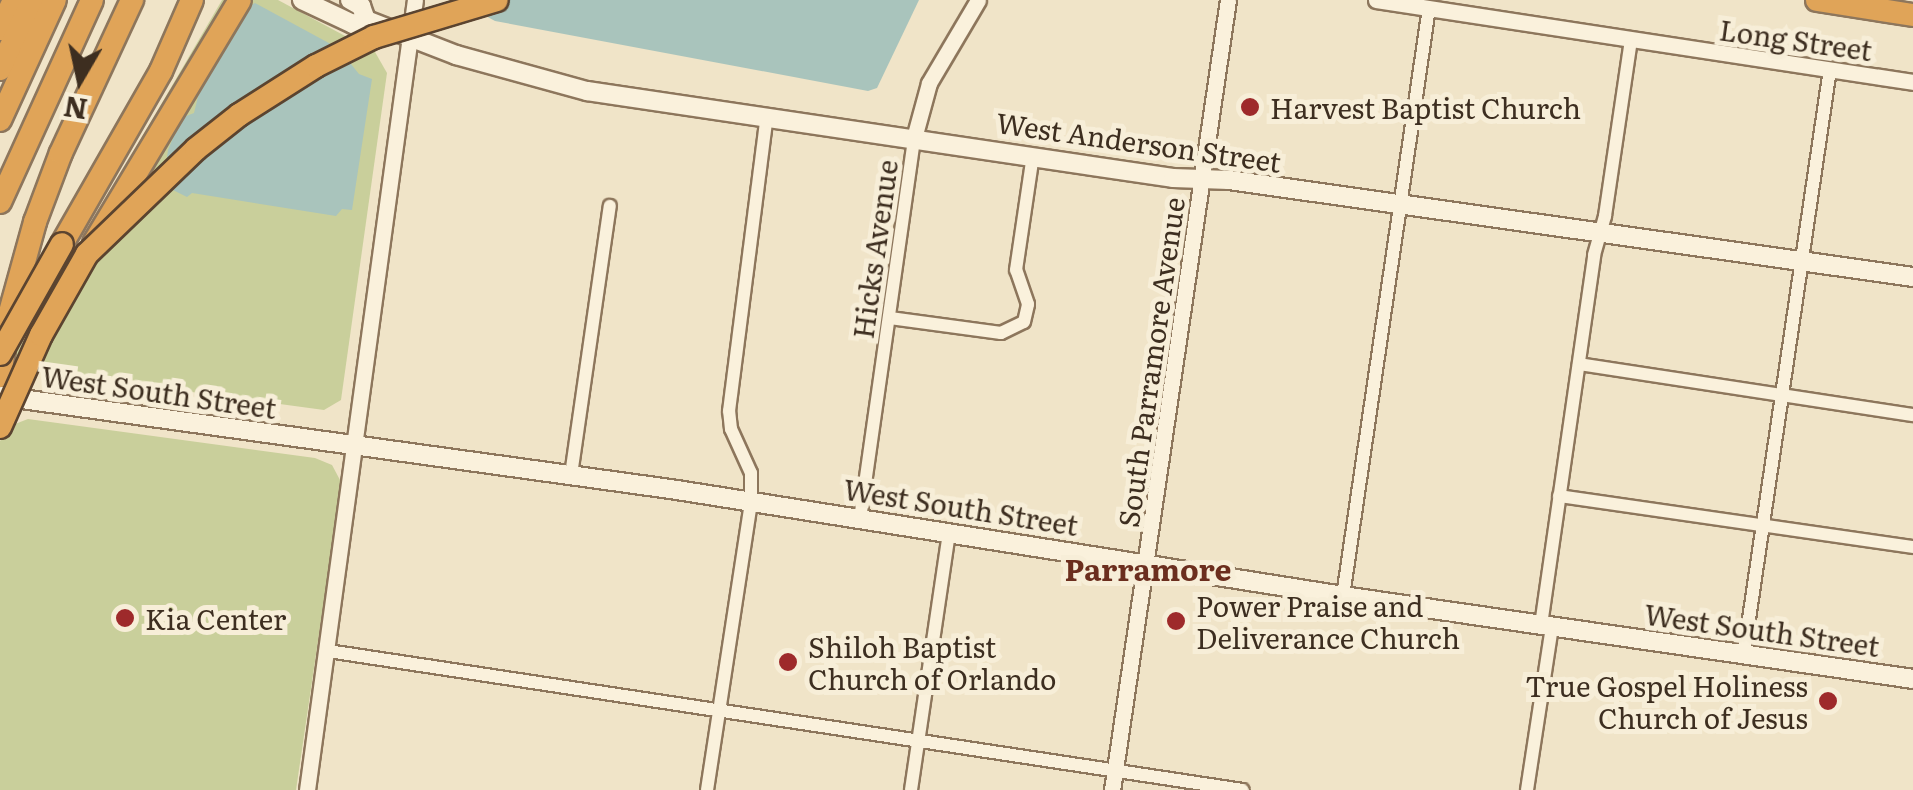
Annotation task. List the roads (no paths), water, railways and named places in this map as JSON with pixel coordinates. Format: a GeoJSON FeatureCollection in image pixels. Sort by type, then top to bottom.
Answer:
{"type":"FeatureCollection","features":[{"type":"Feature","properties":{"kind":"highway"},"geometry":{"type":"LineString","coordinates":[[0,30],[14,0]]}},
{"type":"Feature","properties":{"kind":"highway"},"geometry":{"type":"LineString","coordinates":[[0,69],[33,0]]}},
{"type":"Feature","properties":{"kind":"highway"},"geometry":{"type":"LineString","coordinates":[[0,120],[55,0]]}},
{"type":"Feature","properties":{"kind":"highway"},"geometry":{"type":"LineString","coordinates":[[0,202],[92,0]]}},
{"type":"Feature","properties":{"kind":"highway"},"geometry":{"type":"LineString","coordinates":[[0,376],[9,316],[35,222],[61,153],[132,0]]}},
{"type":"Feature","properties":{"kind":"highway"},"geometry":{"type":"LineString","coordinates":[[0,354],[160,71],[192,0]]}},
{"type":"Feature","properties":{"kind":"highway"},"geometry":{"type":"LineString","coordinates":[[0,428],[40,335],[240,0]]}},
{"type":"Feature","properties":{"kind":"highway"},"geometry":{"type":"LineString","coordinates":[[87,254],[196,149],[238,115],[316,66],[374,37],[497,0]]}},
{"type":"Feature","properties":{"kind":"highway"},"geometry":{"type":"LineString","coordinates":[[1817,0],[1913,15]]}},
{"type":"Feature","properties":{"kind":"main road","name":"West Anderson Street"},"geometry":{"type":"LineString","coordinates":[[302,0],[352,24],[366,20],[456,55],[587,91],[1913,278]]}},
{"type":"Feature","properties":{"kind":"main road"},"geometry":{"type":"LineString","coordinates":[[350,0],[362,6],[366,20]]}},
{"type":"Feature","properties":{"kind":"main road","name":"West South Street"},"geometry":{"type":"LineString","coordinates":[[0,396],[571,475],[1146,562],[1343,596],[1913,679]]}},
{"type":"Feature","properties":{"kind":"street"},"geometry":{"type":"LineString","coordinates":[[307,790],[415,0]]}},
{"type":"Feature","properties":{"kind":"street","name":"Hicks Avenue"},"geometry":{"type":"LineString","coordinates":[[860,518],[914,138],[929,82],[978,0]]}},
{"type":"Feature","properties":{"kind":"street","name":"South Parramore Avenue"},"geometry":{"type":"LineString","coordinates":[[1112,790],[1228,0]]}},
{"type":"Feature","properties":{"kind":"street","name":"Long Street"},"geometry":{"type":"LineString","coordinates":[[1376,0],[1913,82]]}},
{"type":"Feature","properties":{"kind":"street"},"geometry":{"type":"LineString","coordinates":[[1343,596],[1429,8]]}},
{"type":"Feature","properties":{"kind":"street"},"geometry":{"type":"LineString","coordinates":[[1527,790],[1559,496],[1631,40]]}},
{"type":"Feature","properties":{"kind":"street"},"geometry":{"type":"LineString","coordinates":[[1744,653],[1830,69]]}},
{"type":"Feature","properties":{"kind":"street"},"geometry":{"type":"LineString","coordinates":[[707,790],[751,502],[751,473],[730,429],[728,411],[766,116]]}},
{"type":"Feature","properties":{"kind":"street"},"geometry":{"type":"LineString","coordinates":[[890,318],[993,332],[1017,329],[1028,314],[1026,295],[1016,270],[1033,155]]}},
{"type":"Feature","properties":{"kind":"street"},"geometry":{"type":"LineString","coordinates":[[571,475],[610,206]]}},
{"type":"Feature","properties":{"kind":"street"},"geometry":{"type":"LineString","coordinates":[[1579,364],[1913,415]]}},
{"type":"Feature","properties":{"kind":"street"},"geometry":{"type":"LineString","coordinates":[[1559,496],[1913,547]]}},
{"type":"Feature","properties":{"kind":"street"},"geometry":{"type":"LineString","coordinates":[[911,790],[949,532]]}},
{"type":"Feature","properties":{"kind":"street"},"geometry":{"type":"LineString","coordinates":[[328,652],[1243,790]]}},
{"type":"Feature","properties":{"kind":"water"},"geometry":{"type":"Polygon","coordinates":[[[485,0],[919,0],[877,88],[868,91],[495,21],[486,16],[485,0]]]}},
{"type":"Feature","properties":{"kind":"water"},"geometry":{"type":"Polygon","coordinates":[[[255,3],[338,48],[359,74],[372,79],[352,210],[342,209],[336,216],[192,193],[187,197],[163,185],[168,150],[181,118],[194,113],[203,76],[244,9],[255,3]]]}},
{"type":"Feature","properties":{"kind":"place","name":"Harvest Baptist Church"},"geometry":{"type":"Point","coordinates":[1250,107]}},
{"type":"Feature","properties":{"kind":"place","name":"Kia Center"},"geometry":{"type":"Point","coordinates":[125,618]}},
{"type":"Feature","properties":{"kind":"place","name":"Power Praise and Deliverance Church"},"geometry":{"type":"Point","coordinates":[1176,621]}},
{"type":"Feature","properties":{"kind":"place","name":"Shiloh Baptist Church of Orlando"},"geometry":{"type":"Point","coordinates":[788,662]}},
{"type":"Feature","properties":{"kind":"place","name":"True Gospel Holiness Church of Jesus"},"geometry":{"type":"Point","coordinates":[1828,701]}},
{"type":"Feature","properties":{"kind":"district","name":"Parramore"},"geometry":{"type":"Point","coordinates":[1148,568]}}]}
